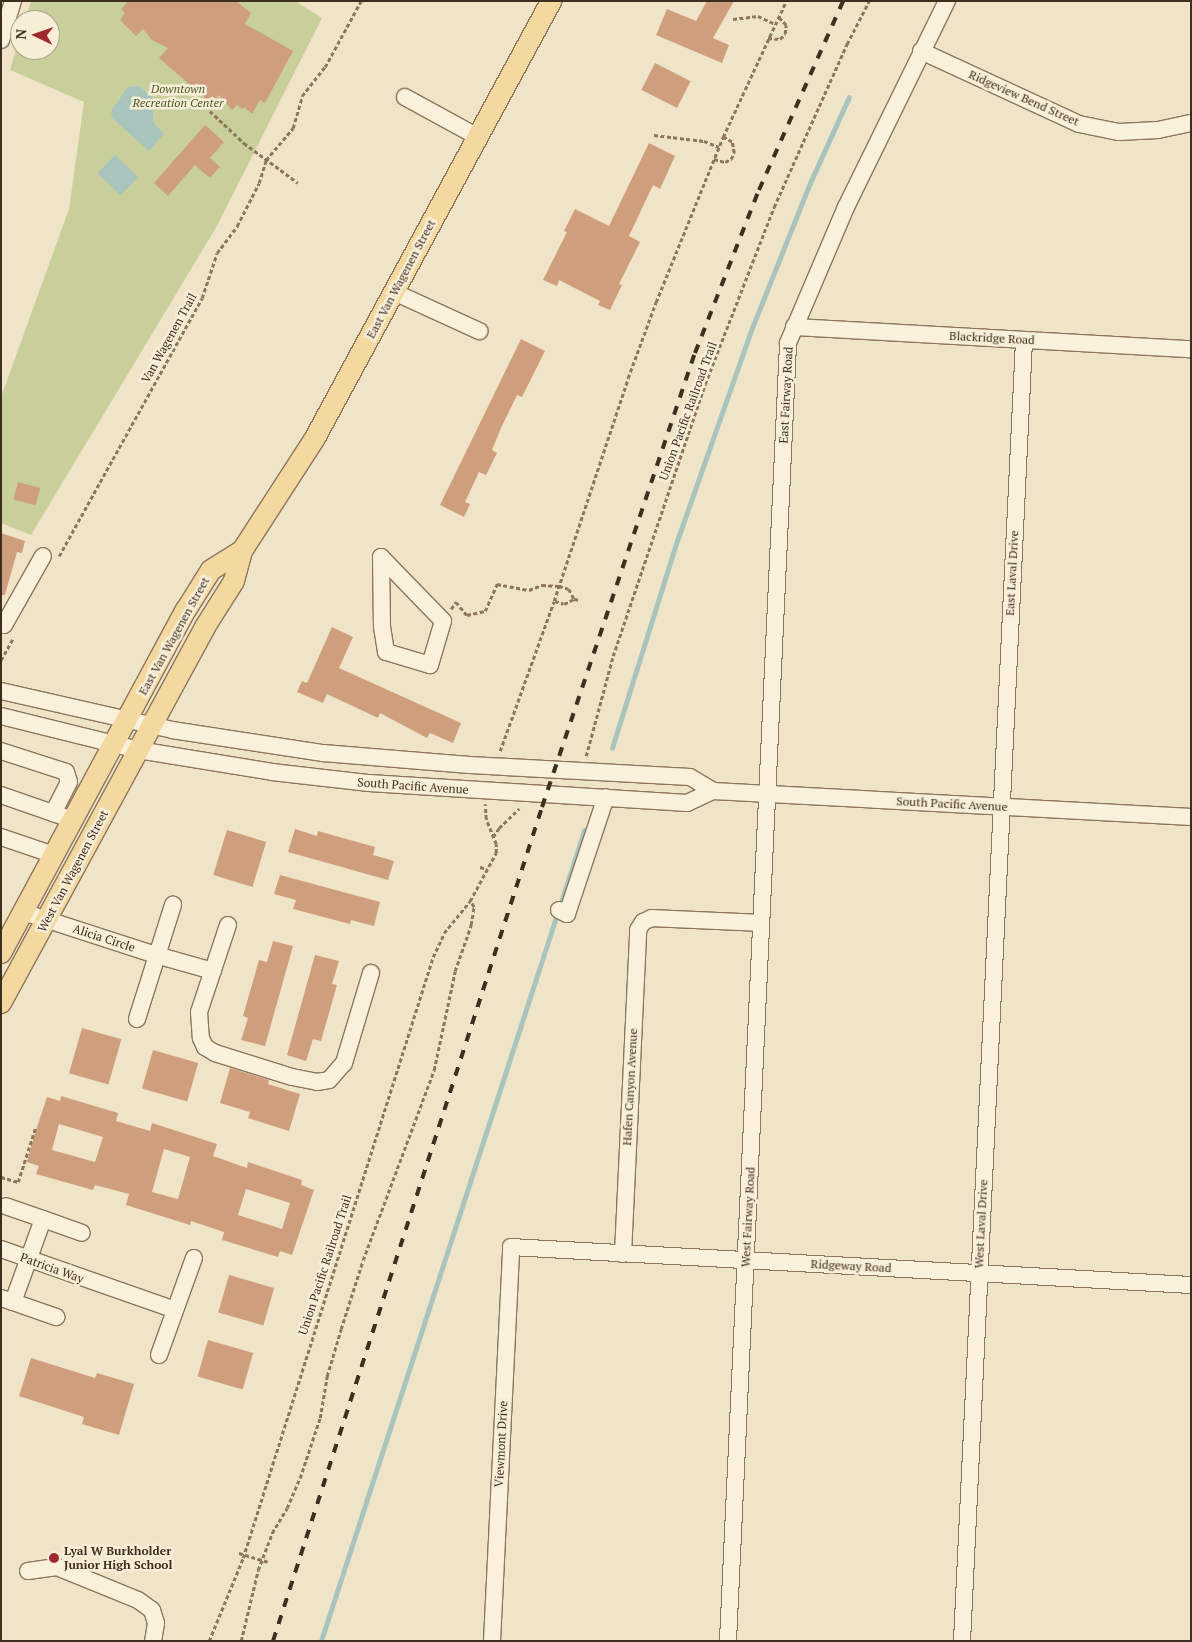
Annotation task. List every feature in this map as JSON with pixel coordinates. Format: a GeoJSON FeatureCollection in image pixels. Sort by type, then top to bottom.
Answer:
{"type":"FeatureCollection","features":[{"type":"Feature","properties":{"kind":"main road","name":"East Van Wagenen Street"},"geometry":{"type":"LineString","coordinates":[[144,738],[205,627],[234,581],[242,551],[315,438],[551,1]]}},
{"type":"Feature","properties":{"kind":"main road","name":"East Van Wagenen Street"},"geometry":{"type":"LineString","coordinates":[[120,733],[183,616],[211,570],[242,551]]}},
{"type":"Feature","properties":{"kind":"main road","name":"West Van Wagenen Street"},"geometry":{"type":"LineString","coordinates":[[1,954],[120,733]]}},
{"type":"Feature","properties":{"kind":"main road","name":"West Van Wagenen Street"},"geometry":{"type":"LineString","coordinates":[[1,1003],[144,738]]}},
{"type":"Feature","properties":{"kind":"street"},"geometry":{"type":"LineString","coordinates":[[1,40],[13,1]]}},
{"type":"Feature","properties":{"kind":"street","name":"East Fairway Road"},"geometry":{"type":"LineString","coordinates":[[767,794],[788,343],[846,207],[947,1]]}},
{"type":"Feature","properties":{"kind":"street","name":"Ridgeview Bend Street"},"geometry":{"type":"LineString","coordinates":[[921,51],[1080,124],[1119,132],[1158,130],[1191,123]]}},
{"type":"Feature","properties":{"kind":"street"},"geometry":{"type":"LineString","coordinates":[[405,97],[478,137]]}},
{"type":"Feature","properties":{"kind":"street"},"geometry":{"type":"LineString","coordinates":[[394,292],[479,331]]}},
{"type":"Feature","properties":{"kind":"street","name":"Blackridge Road"},"geometry":{"type":"LineString","coordinates":[[794,328],[1191,349]]}},
{"type":"Feature","properties":{"kind":"street","name":"East Laval Drive"},"geometry":{"type":"LineString","coordinates":[[1001,807],[1024,340]]}},
{"type":"Feature","properties":{"kind":"street"},"geometry":{"type":"LineString","coordinates":[[5,628],[50,557]]}},
{"type":"Feature","properties":{"kind":"street"},"geometry":{"type":"LineString","coordinates":[[381,557],[388,564],[443,621],[430,666],[386,652],[382,627],[381,557]]}},
{"type":"Feature","properties":{"kind":"street"},"geometry":{"type":"LineString","coordinates":[[1,691],[120,733]]}},
{"type":"Feature","properties":{"kind":"street"},"geometry":{"type":"LineString","coordinates":[[1,716],[120,733]]}},
{"type":"Feature","properties":{"kind":"street","name":"South Pacific Avenue"},"geometry":{"type":"LineString","coordinates":[[120,733],[322,778],[487,792],[687,803],[713,790]]}},
{"type":"Feature","properties":{"kind":"street","name":"South Pacific Avenue"},"geometry":{"type":"LineString","coordinates":[[120,733],[144,738],[249,743],[363,757],[690,777],[713,790],[1191,817]]}},
{"type":"Feature","properties":{"kind":"street"},"geometry":{"type":"LineString","coordinates":[[1,751],[66,772],[69,782],[54,813]]}},
{"type":"Feature","properties":{"kind":"street","name":"West Fairway Road"},"geometry":{"type":"LineString","coordinates":[[728,1641],[767,794]]}},
{"type":"Feature","properties":{"kind":"street"},"geometry":{"type":"LineString","coordinates":[[1,795],[73,820]]}},
{"type":"Feature","properties":{"kind":"street"},"geometry":{"type":"LineString","coordinates":[[559,910],[567,914],[606,798]]}},
{"type":"Feature","properties":{"kind":"street","name":"West Laval Drive"},"geometry":{"type":"LineString","coordinates":[[962,1641],[1001,807]]}},
{"type":"Feature","properties":{"kind":"street"},"geometry":{"type":"LineString","coordinates":[[1,837],[54,855]]}},
{"type":"Feature","properties":{"kind":"street"},"geometry":{"type":"LineString","coordinates":[[137,1019],[156,955],[174,905]]}},
{"type":"Feature","properties":{"kind":"street","name":"Alicia Circle"},"geometry":{"type":"LineString","coordinates":[[24,912],[156,955],[213,971]]}},
{"type":"Feature","properties":{"kind":"street","name":"Hafen Canyon Avenue"},"geometry":{"type":"LineString","coordinates":[[623,1254],[638,930],[643,922],[660,917],[761,923]]}},
{"type":"Feature","properties":{"kind":"street"},"geometry":{"type":"LineString","coordinates":[[228,925],[199,1012],[199,1026],[205,1047],[215,1053],[284,1075],[317,1082],[329,1080],[344,1063],[371,972]]}},
{"type":"Feature","properties":{"kind":"street"},"geometry":{"type":"LineString","coordinates":[[6,1206],[82,1233]]}},
{"type":"Feature","properties":{"kind":"street"},"geometry":{"type":"LineString","coordinates":[[43,1219],[28,1259],[7,1300],[56,1317]]}},
{"type":"Feature","properties":{"kind":"street","name":"Ridgeway Road"},"geometry":{"type":"LineString","coordinates":[[510,1248],[1191,1284]]}},
{"type":"Feature","properties":{"kind":"street","name":"Viewmont Drive"},"geometry":{"type":"LineString","coordinates":[[492,1641],[510,1248]]}},
{"type":"Feature","properties":{"kind":"street","name":"Patricia Way"},"geometry":{"type":"LineString","coordinates":[[1,1249],[175,1310]]}},
{"type":"Feature","properties":{"kind":"street"},"geometry":{"type":"LineString","coordinates":[[159,1355],[194,1258]]}},
{"type":"Feature","properties":{"kind":"street"},"geometry":{"type":"LineString","coordinates":[[28,1571],[57,1567],[138,1600],[152,1610],[156,1623],[152,1641]]}},
{"type":"Feature","properties":{"kind":"path","name":"Van Wagenen Trail"},"geometry":{"type":"LineString","coordinates":[[50,557],[202,298],[218,253],[237,226],[259,183],[266,160],[293,128],[302,96],[307,87],[325,67],[361,1]]}},
{"type":"Feature","properties":{"kind":"path"},"geometry":{"type":"LineString","coordinates":[[508,754],[499,753],[554,601],[631,369],[682,234],[723,137],[786,1]]}},
{"type":"Feature","properties":{"kind":"path","name":"Union Pacific Railroad Trail"},"geometry":{"type":"LineString","coordinates":[[577,757],[586,758],[614,656],[705,384],[774,206],[847,44],[869,1]]}},
{"type":"Feature","properties":{"kind":"path"},"geometry":{"type":"LineString","coordinates":[[733,19],[758,16],[775,24]]}},
{"type":"Feature","properties":{"kind":"path"},"geometry":{"type":"LineString","coordinates":[[768,38],[780,39],[785,34],[786,25],[778,17]]}},
{"type":"Feature","properties":{"kind":"path"},"geometry":{"type":"LineString","coordinates":[[210,111],[244,143],[298,183]]}},
{"type":"Feature","properties":{"kind":"path"},"geometry":{"type":"LineString","coordinates":[[654,135],[704,142],[719,147]]}},
{"type":"Feature","properties":{"kind":"path"},"geometry":{"type":"LineString","coordinates":[[714,159],[725,162],[731,159],[734,153],[732,142],[723,137]]}},
{"type":"Feature","properties":{"kind":"path"},"geometry":{"type":"LineString","coordinates":[[443,621],[456,602],[467,615],[485,611],[497,584],[528,590],[542,585],[559,586],[568,589],[574,599]]}},
{"type":"Feature","properties":{"kind":"path"},"geometry":{"type":"LineString","coordinates":[[554,601],[564,604],[574,599],[580,600]]}},
{"type":"Feature","properties":{"kind":"path"},"geometry":{"type":"LineString","coordinates":[[1,660],[5,628]]}},
{"type":"Feature","properties":{"kind":"path","name":"Union Pacific Railroad Trail"},"geometry":{"type":"LineString","coordinates":[[209,1641],[244,1555],[433,957],[444,933],[470,901],[497,848],[484,813],[487,792]]}},
{"type":"Feature","properties":{"kind":"path"},"geometry":{"type":"LineString","coordinates":[[493,837],[499,828],[522,806]]}},
{"type":"Feature","properties":{"kind":"path"},"geometry":{"type":"LineString","coordinates":[[480,867],[487,869]]}},
{"type":"Feature","properties":{"kind":"path"},"geometry":{"type":"LineString","coordinates":[[241,1641],[261,1560],[300,1478],[320,1418],[327,1376],[363,1260],[434,1070],[455,971],[472,924],[474,907],[470,901]]}},
{"type":"Feature","properties":{"kind":"path"},"geometry":{"type":"LineString","coordinates":[[1,1177],[18,1182],[35,1129]]}},
{"type":"Feature","properties":{"kind":"path"},"geometry":{"type":"LineString","coordinates":[[239,1553],[268,1562]]}},
{"type":"Feature","properties":{"kind":"green space","name":"Downtown Recreation Center"},"geometry":{"type":"Polygon","coordinates":[[[31,1],[295,1],[322,18],[217,226],[31,535],[1,523],[1,397],[69,209],[84,102],[10,70],[13,60],[60,60],[60,10],[28,10],[31,1]]]}},
{"type":"Feature","properties":{"kind":"water"},"geometry":{"type":"Polygon","coordinates":[[[139,86],[153,97],[153,122],[164,134],[149,151],[112,118],[111,111],[128,87],[139,86]]]}},
{"type":"Feature","properties":{"kind":"water"},"geometry":{"type":"Polygon","coordinates":[[[115,155],[138,177],[121,195],[98,173],[115,155]]]}},
{"type":"Feature","properties":{"kind":"building"},"geometry":{"type":"Polygon","coordinates":[[[128,1],[236,1],[251,13],[245,24],[293,51],[265,103],[260,100],[252,114],[244,107],[242,109],[237,105],[232,110],[219,95],[211,103],[159,58],[168,48],[152,40],[143,29],[136,36],[120,20],[125,13],[121,9],[128,1]]]}},
{"type":"Feature","properties":{"kind":"building"},"geometry":{"type":"Polygon","coordinates":[[[707,1],[734,1],[713,38],[729,45],[722,63],[656,35],[667,9],[696,21],[707,1]]]}},
{"type":"Feature","properties":{"kind":"building"},"geometry":{"type":"Polygon","coordinates":[[[655,63],[691,81],[677,108],[641,90],[655,63]]]}},
{"type":"Feature","properties":{"kind":"building"},"geometry":{"type":"Polygon","coordinates":[[[205,125],[224,142],[210,158],[220,167],[210,178],[195,165],[168,196],[154,183],[205,125]]]}},
{"type":"Feature","properties":{"kind":"building"},"geometry":{"type":"Polygon","coordinates":[[[649,143],[675,156],[660,189],[653,185],[629,236],[640,242],[619,284],[622,285],[610,310],[598,305],[600,301],[559,280],[557,286],[543,280],[567,232],[564,231],[575,209],[609,226],[649,143]]]}},
{"type":"Feature","properties":{"kind":"building"},"geometry":{"type":"Polygon","coordinates":[[[521,339],[545,351],[522,397],[517,395],[501,428],[492,450],[497,453],[486,475],[479,472],[465,502],[470,504],[464,517],[440,505],[521,339]]]}},
{"type":"Feature","properties":{"kind":"building"},"geometry":{"type":"Polygon","coordinates":[[[18,482],[40,488],[36,505],[13,499],[18,482]]]}},
{"type":"Feature","properties":{"kind":"building"},"geometry":{"type":"Polygon","coordinates":[[[1,533],[25,541],[22,553],[17,552],[5,595],[1,595],[1,533]]]}},
{"type":"Feature","properties":{"kind":"building"},"geometry":{"type":"Polygon","coordinates":[[[332,627],[353,637],[339,668],[461,723],[453,743],[430,733],[427,738],[380,713],[378,718],[327,694],[323,703],[297,692],[302,681],[307,683],[332,627]]]}},
{"type":"Feature","properties":{"kind":"building"},"geometry":{"type":"Polygon","coordinates":[[[295,829],[317,836],[318,831],[375,847],[373,855],[394,861],[388,880],[288,852],[295,829]]]}},
{"type":"Feature","properties":{"kind":"building"},"geometry":{"type":"Polygon","coordinates":[[[227,830],[266,842],[252,887],[213,875],[227,830]]]}},
{"type":"Feature","properties":{"kind":"building"},"geometry":{"type":"Polygon","coordinates":[[[280,875],[380,902],[374,926],[351,920],[350,924],[293,909],[296,900],[274,894],[280,875]]]}},
{"type":"Feature","properties":{"kind":"building"},"geometry":{"type":"Polygon","coordinates":[[[273,941],[293,946],[265,1046],[241,1040],[248,1018],[243,1016],[259,960],[267,962],[273,941]]]}},
{"type":"Feature","properties":{"kind":"building"},"geometry":{"type":"Polygon","coordinates":[[[315,955],[339,961],[332,984],[337,985],[321,1041],[313,1039],[306,1061],[287,1055],[315,955]]]}},
{"type":"Feature","properties":{"kind":"building"},"geometry":{"type":"Polygon","coordinates":[[[82,1028],[121,1039],[108,1084],[69,1073],[82,1028]]]}},
{"type":"Feature","properties":{"kind":"building"},"geometry":{"type":"Polygon","coordinates":[[[153,1050],[198,1063],[187,1101],[142,1088],[153,1050]]]}},
{"type":"Feature","properties":{"kind":"building"},"geometry":{"type":"Polygon","coordinates":[[[230,1068],[269,1080],[268,1084],[300,1094],[289,1131],[248,1118],[250,1112],[220,1103],[230,1068]]]}},
{"type":"Feature","properties":{"kind":"building"},"geometry":{"type":"Polygon","coordinates":[[[61,1096],[118,1113],[116,1121],[150,1131],[152,1123],[217,1144],[213,1156],[247,1168],[248,1162],[302,1180],[301,1185],[314,1190],[292,1255],[280,1251],[278,1257],[222,1240],[224,1232],[191,1221],[190,1225],[126,1205],[129,1194],[95,1185],[93,1190],[36,1174],[39,1166],[27,1162],[34,1136],[47,1097],[60,1101],[61,1096]],[[59,1124],[52,1150],[95,1162],[103,1137],[59,1124]],[[164,1149],[152,1192],[178,1199],[190,1157],[164,1149]],[[246,1189],[238,1215],[282,1229],[290,1203],[246,1189]]]}},
{"type":"Feature","properties":{"kind":"building"},"geometry":{"type":"Polygon","coordinates":[[[229,1275],[274,1288],[263,1325],[218,1312],[229,1275]]]}},
{"type":"Feature","properties":{"kind":"building"},"geometry":{"type":"Polygon","coordinates":[[[208,1340],[253,1353],[243,1389],[198,1377],[208,1340]]]}},
{"type":"Feature","properties":{"kind":"building"},"geometry":{"type":"Polygon","coordinates":[[[31,1358],[95,1378],[97,1373],[134,1384],[119,1435],[82,1424],[84,1417],[19,1396],[31,1358]]]}},
{"type":"Feature","properties":{"kind":"waterway"},"geometry":{"type":"LineString","coordinates":[[612,748],[678,538],[752,328],[810,183],[849,97]]}},
{"type":"Feature","properties":{"kind":"waterway"},"geometry":{"type":"LineString","coordinates":[[321,1641],[584,831]]}},
{"type":"Feature","properties":{"kind":"railway"},"geometry":{"type":"LineString","coordinates":[[273,1641],[542,807],[695,353],[759,190],[843,1]]}},
{"type":"Feature","properties":{"kind":"place","name":"Lyal W Burkholder Junior High School"},"geometry":{"type":"Point","coordinates":[54,1558]}}]}
